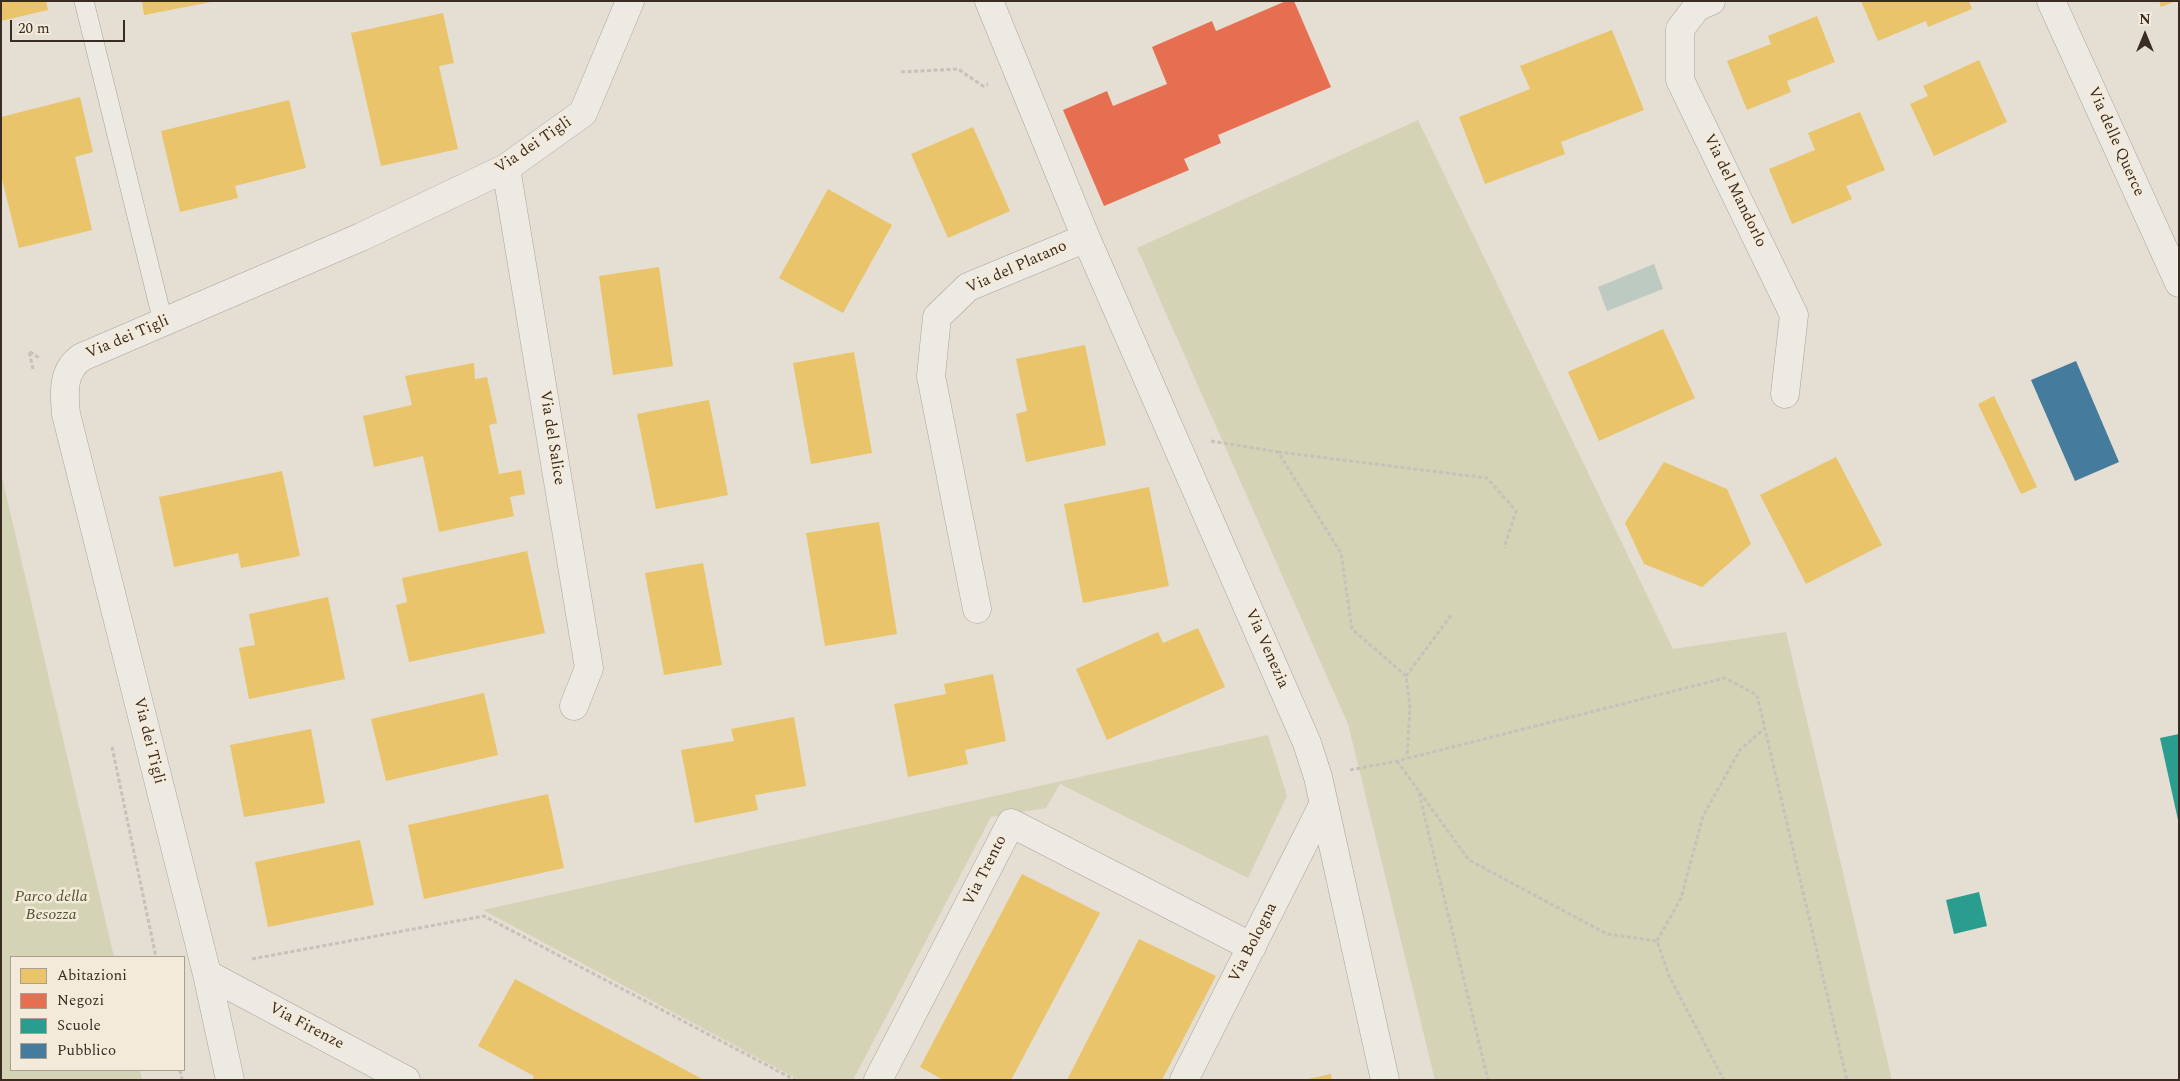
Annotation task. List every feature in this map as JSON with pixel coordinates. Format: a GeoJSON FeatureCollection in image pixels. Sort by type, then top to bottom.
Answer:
{"type":"FeatureCollection","features":[{"type":"Feature","properties":{"kind":"street","name":"Via dei Tigli"},"geometry":{"type":"LineString","coordinates":[[230,1080],[206,971],[66,414],[64,386],[66,377],[77,360],[361,237],[506,168],[584,113],[630,1]]}},
{"type":"Feature","properties":{"kind":"street","name":"Via del Platano"},"geometry":{"type":"LineString","coordinates":[[977,608],[931,376],[937,317],[968,287],[1086,238],[988,1]]}},
{"type":"Feature","properties":{"kind":"street","name":"Via del Mandorlo"},"geometry":{"type":"LineString","coordinates":[[1711,1],[1697,7],[1680,29],[1680,80],[1794,315],[1785,394]]}},
{"type":"Feature","properties":{"kind":"street","name":"Via delle Querce"},"geometry":{"type":"LineString","coordinates":[[2051,1],[2179,283]]}},
{"type":"Feature","properties":{"kind":"street","name":"Via del Salice"},"geometry":{"type":"LineString","coordinates":[[506,168],[589,668],[574,706]]}},
{"type":"Feature","properties":{"kind":"street","name":"Via Venezia"},"geometry":{"type":"LineString","coordinates":[[1086,238],[1307,743],[1318,777],[1322,807],[1385,1080]]}},
{"type":"Feature","properties":{"kind":"street","name":"Via Bologna"},"geometry":{"type":"LineString","coordinates":[[1184,1080],[1322,807]]}},
{"type":"Feature","properties":{"kind":"street","name":"Via Trento"},"geometry":{"type":"LineString","coordinates":[[878,1080],[1011,823],[1252,946]]}},
{"type":"Feature","properties":{"kind":"street","name":"Via Firenze"},"geometry":{"type":"LineString","coordinates":[[206,971],[406,1080]]}},
{"type":"Feature","properties":{"kind":"lane"},"geometry":{"type":"LineString","coordinates":[[84,1],[163,322]]}},
{"type":"Feature","properties":{"kind":"path"},"geometry":{"type":"LineString","coordinates":[[901,72],[958,69],[983,86]]}},
{"type":"Feature","properties":{"kind":"path"},"geometry":{"type":"LineString","coordinates":[[1172,434],[1278,452],[1487,478],[1516,511],[1504,548]]}},
{"type":"Feature","properties":{"kind":"path"},"geometry":{"type":"LineString","coordinates":[[1278,452],[1341,553],[1352,629],[1406,676],[1410,707],[1407,757]]}},
{"type":"Feature","properties":{"kind":"path"},"geometry":{"type":"LineString","coordinates":[[1406,676],[1452,614]]}},
{"type":"Feature","properties":{"kind":"path"},"geometry":{"type":"LineString","coordinates":[[1318,777],[1397,761],[1725,678],[1757,695],[1847,1080]]}},
{"type":"Feature","properties":{"kind":"path"},"geometry":{"type":"LineString","coordinates":[[1724,1080],[1669,976],[1657,941],[1681,898],[1703,816],[1740,750],[1764,729]]}},
{"type":"Feature","properties":{"kind":"path"},"geometry":{"type":"LineString","coordinates":[[1397,761],[1469,860],[1608,934],[1657,941]]}},
{"type":"Feature","properties":{"kind":"path"},"geometry":{"type":"LineString","coordinates":[[1418,790],[1488,1080]]}},
{"type":"Feature","properties":{"kind":"path"},"geometry":{"type":"LineString","coordinates":[[206,971],[484,916],[795,1080]]}},
{"type":"Feature","properties":{"kind":"green space"},"geometry":{"type":"Polygon","coordinates":[[[1418,120],[1673,649],[1786,632],[1892,1080],[1435,1080],[1348,724],[1137,248],[1418,120]]]}},
{"type":"Feature","properties":{"kind":"green space","name":"Parco della Besozza"},"geometry":{"type":"Polygon","coordinates":[[[1,473],[114,956],[10,956],[10,1071],[140,1071],[142,1080],[1,1080],[1,473]]]}},
{"type":"Feature","properties":{"kind":"green space"},"geometry":{"type":"Polygon","coordinates":[[[1268,735],[1287,796],[1248,878],[1060,784],[1046,808],[991,817],[853,1080],[799,1080],[483,910],[1268,735]]]}},
{"type":"Feature","properties":{"kind":"shaded area"},"geometry":{"type":"Polygon","coordinates":[[[1654,264],[1663,289],[1607,311],[1598,287],[1654,264]]]}},
{"type":"Feature","properties":{"kind":"building: Abitazioni"},"geometry":{"type":"Polygon","coordinates":[[[1,1],[46,1],[48,10],[1,21],[1,1]]]}},
{"type":"Feature","properties":{"kind":"building: Abitazioni"},"geometry":{"type":"Polygon","coordinates":[[[142,1],[211,1],[211,2],[144,15],[142,1]]]}},
{"type":"Feature","properties":{"kind":"building: Abitazioni"},"geometry":{"type":"Polygon","coordinates":[[[1861,1],[1969,1],[1972,9],[1928,27],[1926,21],[1878,41],[1861,1]]]}},
{"type":"Feature","properties":{"kind":"building: Abitazioni"},"geometry":{"type":"Polygon","coordinates":[[[2159,1],[2176,1],[2161,7],[2159,1]]]}},
{"type":"Feature","properties":{"kind":"building: Abitazioni"},"geometry":{"type":"Polygon","coordinates":[[[443,13],[454,63],[439,66],[458,149],[381,166],[351,33],[443,13]]]}},
{"type":"Feature","properties":{"kind":"building: Abitazioni"},"geometry":{"type":"Polygon","coordinates":[[[1817,16],[1835,62],[1787,81],[1791,92],[1747,110],[1727,61],[1771,44],[1768,36],[1817,16]]]}},
{"type":"Feature","properties":{"kind":"building: Abitazioni"},"geometry":{"type":"Polygon","coordinates":[[[1612,30],[1644,110],[1561,142],[1565,154],[1485,184],[1459,117],[1530,89],[1520,66],[1612,30]]]}},
{"type":"Feature","properties":{"kind":"building: Abitazioni"},"geometry":{"type":"Polygon","coordinates":[[[1979,60],[2007,122],[1934,156],[1910,104],[1928,96],[1923,86],[1979,60]]]}},
{"type":"Feature","properties":{"kind":"building: Abitazioni"},"geometry":{"type":"Polygon","coordinates":[[[80,97],[93,152],[75,157],[92,230],[19,248],[1,175],[1,117],[80,97]]]}},
{"type":"Feature","properties":{"kind":"building: Abitazioni"},"geometry":{"type":"Polygon","coordinates":[[[289,100],[306,168],[235,186],[238,198],[180,212],[161,131],[289,100]]]}},
{"type":"Feature","properties":{"kind":"building: Abitazioni"},"geometry":{"type":"Polygon","coordinates":[[[1860,112],[1885,170],[1846,186],[1852,199],[1792,224],[1769,169],[1815,150],[1808,133],[1860,112]]]}},
{"type":"Feature","properties":{"kind":"building: Abitazioni"},"geometry":{"type":"Polygon","coordinates":[[[973,127],[1010,211],[948,238],[911,154],[973,127]]]}},
{"type":"Feature","properties":{"kind":"building: Abitazioni"},"geometry":{"type":"Polygon","coordinates":[[[828,189],[892,225],[843,313],[779,278],[828,189]]]}},
{"type":"Feature","properties":{"kind":"building: Abitazioni"},"geometry":{"type":"Polygon","coordinates":[[[659,267],[673,366],[613,375],[599,276],[659,267]]]}},
{"type":"Feature","properties":{"kind":"building: Abitazioni"},"geometry":{"type":"Polygon","coordinates":[[[1663,329],[1695,398],[1599,441],[1568,372],[1663,329]]]}},
{"type":"Feature","properties":{"kind":"building: Abitazioni"},"geometry":{"type":"Polygon","coordinates":[[[1085,345],[1106,445],[1026,462],[1016,414],[1027,411],[1016,359],[1085,345]]]}},
{"type":"Feature","properties":{"kind":"building: Abitazioni"},"geometry":{"type":"Polygon","coordinates":[[[854,352],[872,453],[811,464],[793,363],[854,352]]]}},
{"type":"Feature","properties":{"kind":"building: Abitazioni"},"geometry":{"type":"Polygon","coordinates":[[[474,363],[475,379],[487,377],[497,423],[489,425],[499,474],[521,470],[525,494],[510,497],[514,516],[439,532],[423,456],[374,467],[363,416],[412,405],[405,376],[474,363]]]}},
{"type":"Feature","properties":{"kind":"building: Abitazioni"},"geometry":{"type":"Polygon","coordinates":[[[1994,396],[2037,487],[2021,494],[1978,404],[1994,396]]]}},
{"type":"Feature","properties":{"kind":"building: Abitazioni"},"geometry":{"type":"Polygon","coordinates":[[[709,400],[728,495],[656,509],[637,414],[709,400]]]}},
{"type":"Feature","properties":{"kind":"building: Abitazioni"},"geometry":{"type":"Polygon","coordinates":[[[1836,457],[1882,545],[1806,584],[1760,495],[1836,457]]]}},
{"type":"Feature","properties":{"kind":"building: Abitazioni"},"geometry":{"type":"Polygon","coordinates":[[[1664,462],[1727,489],[1751,544],[1702,587],[1644,564],[1625,523],[1664,462]]]}},
{"type":"Feature","properties":{"kind":"building: Abitazioni"},"geometry":{"type":"Polygon","coordinates":[[[282,471],[300,556],[241,568],[238,553],[174,567],[159,497],[282,471]]]}},
{"type":"Feature","properties":{"kind":"building: Abitazioni"},"geometry":{"type":"Polygon","coordinates":[[[1149,487],[1169,586],[1083,603],[1064,504],[1149,487]]]}},
{"type":"Feature","properties":{"kind":"building: Abitazioni"},"geometry":{"type":"Polygon","coordinates":[[[879,522],[897,634],[825,646],[806,533],[879,522]]]}},
{"type":"Feature","properties":{"kind":"building: Abitazioni"},"geometry":{"type":"Polygon","coordinates":[[[527,551],[545,633],[409,662],[396,605],[407,602],[402,578],[527,551]]]}},
{"type":"Feature","properties":{"kind":"building: Abitazioni"},"geometry":{"type":"Polygon","coordinates":[[[703,563],[722,665],[664,675],[645,573],[703,563]]]}},
{"type":"Feature","properties":{"kind":"building: Abitazioni"},"geometry":{"type":"Polygon","coordinates":[[[328,597],[345,679],[249,699],[239,648],[255,645],[249,614],[328,597]]]}},
{"type":"Feature","properties":{"kind":"building: Abitazioni"},"geometry":{"type":"Polygon","coordinates":[[[1198,628],[1225,687],[1107,740],[1076,669],[1158,632],[1163,643],[1198,628]]]}},
{"type":"Feature","properties":{"kind":"building: Abitazioni"},"geometry":{"type":"Polygon","coordinates":[[[993,674],[1006,741],[965,750],[968,764],[908,777],[894,704],[946,694],[944,684],[993,674]]]}},
{"type":"Feature","properties":{"kind":"building: Abitazioni"},"geometry":{"type":"Polygon","coordinates":[[[484,693],[498,755],[386,781],[371,719],[484,693]]]}},
{"type":"Feature","properties":{"kind":"building: Abitazioni"},"geometry":{"type":"Polygon","coordinates":[[[794,717],[806,786],[755,795],[758,810],[695,823],[681,750],[734,741],[731,729],[794,717]]]}},
{"type":"Feature","properties":{"kind":"building: Abitazioni"},"geometry":{"type":"Polygon","coordinates":[[[311,729],[325,803],[244,817],[230,745],[311,729]]]}},
{"type":"Feature","properties":{"kind":"building: Abitazioni"},"geometry":{"type":"Polygon","coordinates":[[[548,794],[564,868],[424,899],[408,825],[548,794]]]}},
{"type":"Feature","properties":{"kind":"building: Abitazioni"},"geometry":{"type":"Polygon","coordinates":[[[360,840],[374,905],[268,927],[255,862],[360,840]]]}},
{"type":"Feature","properties":{"kind":"building: Abitazioni"},"geometry":{"type":"Polygon","coordinates":[[[1022,874],[1100,913],[1011,1080],[943,1080],[920,1067],[1022,874]]]}},
{"type":"Feature","properties":{"kind":"building: Abitazioni"},"geometry":{"type":"Polygon","coordinates":[[[1139,939],[1216,976],[1162,1080],[1067,1080],[1139,939]]]}},
{"type":"Feature","properties":{"kind":"building: Abitazioni"},"geometry":{"type":"Polygon","coordinates":[[[515,979],[704,1080],[532,1080],[534,1076],[478,1046],[515,979]]]}},
{"type":"Feature","properties":{"kind":"building: Abitazioni"},"geometry":{"type":"Polygon","coordinates":[[[1331,1074],[1332,1080],[1308,1080],[1308,1079],[1331,1074]]]}},
{"type":"Feature","properties":{"kind":"building: Negozi"},"geometry":{"type":"Polygon","coordinates":[[[1286,1],[1294,1],[1331,87],[1218,135],[1221,143],[1184,159],[1189,170],[1104,206],[1063,110],[1107,91],[1113,106],[1167,84],[1152,47],[1212,21],[1216,31],[1286,1]]]}},
{"type":"Feature","properties":{"kind":"building: Scuole"},"geometry":{"type":"Polygon","coordinates":[[[2179,734],[2179,820],[2178,820],[2160,738],[2179,734]]]}},
{"type":"Feature","properties":{"kind":"building: Scuole"},"geometry":{"type":"Polygon","coordinates":[[[1979,892],[1987,926],[1954,934],[1946,900],[1979,892]]]}},
{"type":"Feature","properties":{"kind":"building: Pubblico"},"geometry":{"type":"Polygon","coordinates":[[[2076,361],[2119,462],[2075,481],[2031,380],[2076,361]]]}}]}
